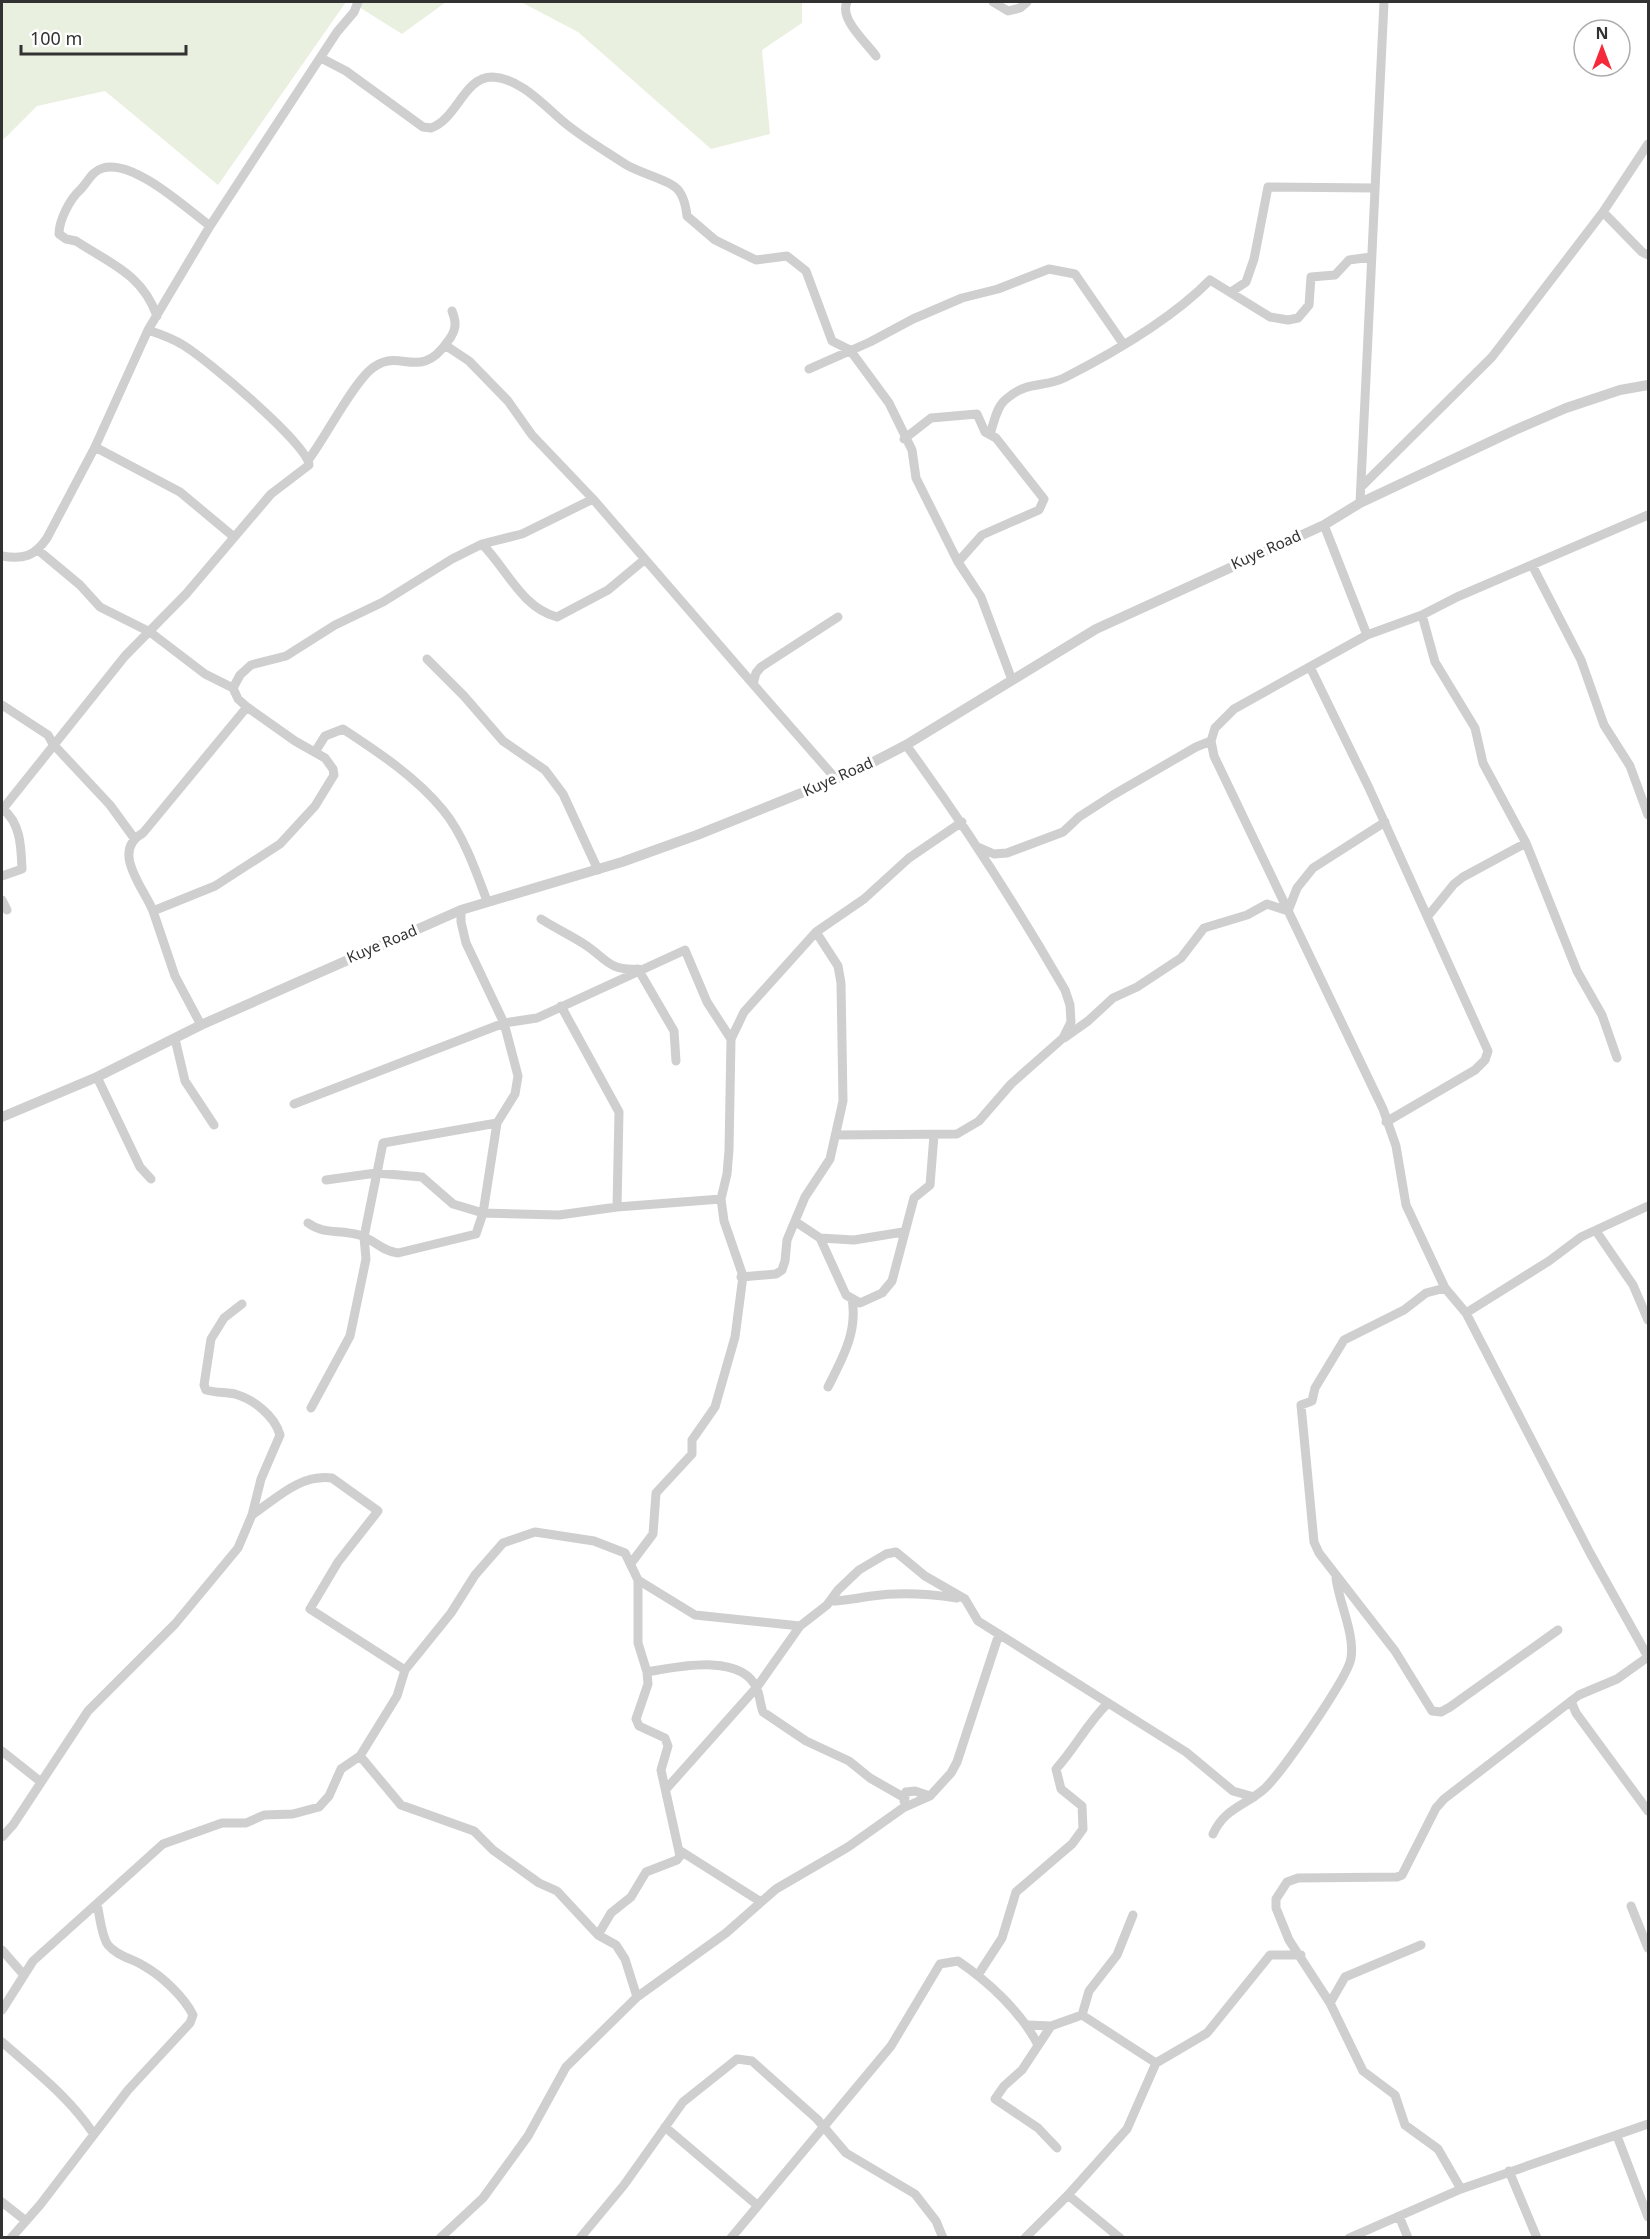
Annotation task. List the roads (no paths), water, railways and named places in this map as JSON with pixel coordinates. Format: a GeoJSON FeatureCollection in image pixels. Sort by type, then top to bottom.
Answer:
{"type":"FeatureCollection","features":[{"type":"Feature","properties":{"kind":"street"},"geometry":{"type":"LineString","coordinates":[[2,556],[18,558],[39,550],[95,447],[148,330],[210,226],[354,12],[358,2]]}},
{"type":"Feature","properties":{"kind":"street"},"geometry":{"type":"LineString","coordinates":[[847,2],[844,8],[847,18],[876,56]]}},
{"type":"Feature","properties":{"kind":"street"},"geometry":{"type":"LineString","coordinates":[[993,2],[1008,11],[1020,8],[1027,2]]}},
{"type":"Feature","properties":{"kind":"street"},"geometry":{"type":"LineString","coordinates":[[1360,503],[1384,2]]}},
{"type":"Feature","properties":{"kind":"street"},"geometry":{"type":"LineString","coordinates":[[321,58],[346,71],[423,127],[431,128],[440,125],[450,115],[477,81],[495,77],[509,81],[535,96],[558,118],[628,166],[675,186],[690,221],[715,240],[756,260],[787,256],[806,271],[832,341],[850,350],[889,403],[904,439],[912,450],[916,478],[958,562],[981,597],[1012,680]]}},
{"type":"Feature","properties":{"kind":"street"},"geometry":{"type":"LineString","coordinates":[[1361,487],[1492,357],[1603,212],[1648,144]]}},
{"type":"Feature","properties":{"kind":"street"},"geometry":{"type":"LineString","coordinates":[[157,316],[151,300],[135,279],[76,241],[66,239],[59,234],[59,226],[73,195],[96,171],[104,167],[129,168],[210,226]]}},
{"type":"Feature","properties":{"kind":"street"},"geometry":{"type":"LineString","coordinates":[[1231,292],[1246,282],[1254,258],[1268,187],[1374,188]]}},
{"type":"Feature","properties":{"kind":"street"},"geometry":{"type":"LineString","coordinates":[[1603,212],[1642,252],[1648,255]]}},
{"type":"Feature","properties":{"kind":"street"},"geometry":{"type":"LineString","coordinates":[[990,434],[998,409],[1015,392],[1034,384],[1056,381],[1124,345],[1173,312],[1210,280],[1270,317],[1288,320],[1298,318],[1310,305],[1311,277],[1335,275],[1349,260],[1371,257]]}},
{"type":"Feature","properties":{"kind":"street"},"geometry":{"type":"LineString","coordinates":[[809,369],[962,298],[998,289],[1049,269],[1075,274],[1124,345]]}},
{"type":"Feature","properties":{"kind":"street"},"geometry":{"type":"LineString","coordinates":[[2,876],[22,869],[18,828],[13,818],[2,809],[52,744],[100,684],[150,632],[271,494],[309,465],[309,459],[366,374],[380,362],[391,360],[414,364],[430,361],[445,345],[455,329],[456,320],[452,311]]}},
{"type":"Feature","properties":{"kind":"street"},"geometry":{"type":"LineString","coordinates":[[148,330],[183,345],[272,418],[309,459]]}},
{"type":"Feature","properties":{"kind":"street"},"geometry":{"type":"LineString","coordinates":[[445,345],[469,361],[508,401],[532,435],[593,499],[836,779]]}},
{"type":"Feature","properties":{"kind":"street","name":"Kuye Road"},"geometry":{"type":"LineString","coordinates":[[2,1117],[97,1077],[201,1025],[462,910],[598,870],[698,835],[836,779],[906,745],[1096,630],[1324,525],[1360,503],[1566,408],[1620,390],[1648,385]]}},
{"type":"Feature","properties":{"kind":"street"},"geometry":{"type":"LineString","coordinates":[[904,439],[931,418],[954,414],[977,414],[985,432],[990,434],[1041,492],[1043,504],[1039,510],[982,536],[958,562]]}},
{"type":"Feature","properties":{"kind":"street"},"geometry":{"type":"LineString","coordinates":[[95,447],[180,492],[234,537]]}},
{"type":"Feature","properties":{"kind":"street"},"geometry":{"type":"LineString","coordinates":[[233,688],[240,675],[251,665],[286,656],[335,625],[383,602],[482,544],[522,534],[593,499]]}},
{"type":"Feature","properties":{"kind":"street"},"geometry":{"type":"LineString","coordinates":[[1461,2189],[1438,2149],[1405,2125],[1395,2095],[1363,2071],[1330,2003],[1301,1955],[1289,1940],[1276,1908],[1276,1899],[1287,1882],[1298,1878],[1397,1877],[1402,1875],[1436,1808],[1444,1799],[1571,1701],[1617,1679],[1648,1657],[1590,1553],[1466,1313],[1445,1288],[1406,1205],[1395,1146],[1383,1109],[1218,766],[1211,741],[1215,728],[1234,709],[1367,635],[1422,615],[1456,597],[1648,515]]}},
{"type":"Feature","properties":{"kind":"street"},"geometry":{"type":"LineString","coordinates":[[1324,525],[1367,635]]}},
{"type":"Feature","properties":{"kind":"street"},"geometry":{"type":"LineString","coordinates":[[482,544],[523,597],[541,612],[557,617],[608,590],[644,560]]}},
{"type":"Feature","properties":{"kind":"street"},"geometry":{"type":"LineString","coordinates":[[39,550],[80,585],[100,607],[150,632],[205,674],[233,688],[238,699],[247,707],[329,763],[334,775],[315,806],[287,837],[222,882],[153,911]]}},
{"type":"Feature","properties":{"kind":"street"},"geometry":{"type":"LineString","coordinates":[[1532,565],[1581,660],[1604,725],[1630,766],[1648,815]]}},
{"type":"Feature","properties":{"kind":"street"},"geometry":{"type":"LineString","coordinates":[[1422,615],[1435,662],[1475,728],[1483,763],[1526,843],[1577,971],[1602,1015],[1617,1058]]}},
{"type":"Feature","properties":{"kind":"street"},"geometry":{"type":"LineString","coordinates":[[753,684],[761,666],[838,617]]}},
{"type":"Feature","properties":{"kind":"street"},"geometry":{"type":"LineString","coordinates":[[427,659],[504,741],[545,770],[563,794],[598,870]]}},
{"type":"Feature","properties":{"kind":"street"},"geometry":{"type":"LineString","coordinates":[[1310,667],[1428,916],[1488,1052],[1485,1060],[1475,1070],[1386,1122]]}},
{"type":"Feature","properties":{"kind":"street"},"geometry":{"type":"LineString","coordinates":[[2,705],[48,735],[52,744],[110,805],[134,838]]}},
{"type":"Feature","properties":{"kind":"street"},"geometry":{"type":"LineString","coordinates":[[201,1025],[168,961],[153,911],[141,892],[128,851],[134,838],[143,833],[247,707]]}},
{"type":"Feature","properties":{"kind":"street"},"geometry":{"type":"LineString","coordinates":[[315,752],[325,736],[343,729],[408,776],[448,816],[487,901]]}},
{"type":"Feature","properties":{"kind":"street"},"geometry":{"type":"LineString","coordinates":[[976,846],[994,854],[1007,854],[1063,832],[1079,817],[1113,795],[1196,747],[1211,741]]}},
{"type":"Feature","properties":{"kind":"street"},"geometry":{"type":"LineString","coordinates":[[906,745],[962,822],[1010,894],[1065,990],[1070,1005],[1071,1022],[1063,1038]]}},
{"type":"Feature","properties":{"kind":"street"},"geometry":{"type":"LineString","coordinates":[[632,1562],[653,1534],[656,1493],[692,1454],[692,1440],[715,1407],[735,1337],[741,1277],[724,1221],[721,1199],[727,1174],[729,1150],[731,1039],[744,1012],[816,932],[864,900],[909,858],[962,822]]}},
{"type":"Feature","properties":{"kind":"street"},"geometry":{"type":"LineString","coordinates":[[1288,911],[1304,877],[1323,860],[1384,822]]}},
{"type":"Feature","properties":{"kind":"street"},"geometry":{"type":"LineString","coordinates":[[1428,916],[1454,884],[1463,877],[1526,843]]}},
{"type":"Feature","properties":{"kind":"street"},"geometry":{"type":"LineString","coordinates":[[2,900],[8,910]]}},
{"type":"Feature","properties":{"kind":"street"},"geometry":{"type":"LineString","coordinates":[[837,1135],[957,1134],[970,1128],[1011,1084],[1063,1038],[1088,1021],[1113,998],[1137,987],[1181,958],[1204,928],[1238,918],[1268,904],[1288,911]]}},
{"type":"Feature","properties":{"kind":"street"},"geometry":{"type":"LineString","coordinates":[[308,1223],[317,1230],[364,1237],[388,1252],[398,1253],[476,1234],[483,1213],[497,1124],[515,1094],[518,1076],[504,1023],[466,943],[461,922],[462,910]]}},
{"type":"Feature","properties":{"kind":"street"},"geometry":{"type":"LineString","coordinates":[[542,919],[585,945],[610,966],[624,970],[638,969]]}},
{"type":"Feature","properties":{"kind":"street"},"geometry":{"type":"LineString","coordinates":[[741,1277],[776,1274],[782,1270],[786,1262],[787,1240],[805,1197],[830,1159],[837,1135],[843,1101],[841,983],[838,966],[816,932]]}},
{"type":"Feature","properties":{"kind":"street"},"geometry":{"type":"LineString","coordinates":[[294,1104],[504,1023],[537,1018],[638,969],[685,950],[707,1002],[731,1039]]}},
{"type":"Feature","properties":{"kind":"street"},"geometry":{"type":"LineString","coordinates":[[638,969],[674,1031],[676,1061]]}},
{"type":"Feature","properties":{"kind":"street"},"geometry":{"type":"LineString","coordinates":[[561,1006],[620,1112],[616,1207]]}},
{"type":"Feature","properties":{"kind":"street"},"geometry":{"type":"LineString","coordinates":[[175,1039],[185,1081],[214,1125]]}},
{"type":"Feature","properties":{"kind":"street"},"geometry":{"type":"LineString","coordinates":[[97,1077],[140,1167],[151,1179]]}},
{"type":"Feature","properties":{"kind":"street"},"geometry":{"type":"LineString","coordinates":[[311,1408],[350,1336],[366,1259],[364,1237],[383,1143],[497,1124]]}},
{"type":"Feature","properties":{"kind":"street"},"geometry":{"type":"LineString","coordinates":[[820,1238],[846,1295],[860,1303],[869,1301],[882,1293],[892,1281],[903,1232],[914,1198],[930,1185],[934,1135]]}},
{"type":"Feature","properties":{"kind":"street"},"geometry":{"type":"LineString","coordinates":[[326,1180],[376,1173],[422,1177],[453,1204],[483,1213],[559,1215],[616,1207],[721,1199]]}},
{"type":"Feature","properties":{"kind":"street"},"geometry":{"type":"LineString","coordinates":[[1466,1313],[1550,1262],[1581,1237],[1648,1206]]}},
{"type":"Feature","properties":{"kind":"street"},"geometry":{"type":"LineString","coordinates":[[796,1222],[820,1238],[854,1240],[903,1232]]}},
{"type":"Feature","properties":{"kind":"street"},"geometry":{"type":"LineString","coordinates":[[1596,1231],[1633,1285],[1648,1320]]}},
{"type":"Feature","properties":{"kind":"street"},"geometry":{"type":"LineString","coordinates":[[1445,1288],[1426,1293],[1404,1310],[1344,1340],[1315,1388],[1312,1401],[1301,1405],[1314,1542],[1319,1553],[1395,1651],[1432,1711],[1441,1712],[1450,1707],[1558,1630]]}},
{"type":"Feature","properties":{"kind":"street"},"geometry":{"type":"LineString","coordinates":[[828,1387],[854,1328],[855,1316],[852,1299]]}},
{"type":"Feature","properties":{"kind":"street"},"geometry":{"type":"LineString","coordinates":[[2,1837],[98,1699],[175,1624],[238,1548],[252,1515],[261,1479],[280,1435],[278,1427],[269,1416],[244,1397],[206,1390],[204,1377],[211,1339],[216,1328],[243,1304]]}},
{"type":"Feature","properties":{"kind":"street"},"geometry":{"type":"LineString","coordinates":[[252,1515],[292,1485],[325,1477],[332,1478],[378,1511],[338,1562],[310,1609],[405,1670]]}},
{"type":"Feature","properties":{"kind":"street"},"geometry":{"type":"LineString","coordinates":[[2,2010],[23,1974],[38,1956],[163,1844],[222,1823],[246,1823],[264,1815],[293,1814],[319,1807],[329,1796],[341,1769],[360,1756],[397,1696],[405,1670],[451,1613],[475,1575],[503,1543],[516,1536],[535,1532],[594,1541],[625,1553],[632,1562],[638,1580],[638,1642],[647,1671],[648,1684],[636,1719],[639,1726],[665,1738],[668,1746],[661,1770],[667,1788],[679,1850],[677,1860],[646,1872],[631,1897],[611,1913],[598,1935]]}},
{"type":"Feature","properties":{"kind":"street"},"geometry":{"type":"LineString","coordinates":[[667,1788],[757,1687],[800,1626],[830,1601],[859,1570],[886,1554],[896,1552],[925,1576],[965,1599],[978,1621],[1186,1752],[1233,1791],[1254,1797]]}},
{"type":"Feature","properties":{"kind":"street"},"geometry":{"type":"LineString","coordinates":[[1213,1834],[1219,1821],[1230,1810],[1265,1789],[1330,1702],[1347,1671],[1352,1657],[1351,1643],[1338,1599],[1336,1575]]}},
{"type":"Feature","properties":{"kind":"street"},"geometry":{"type":"LineString","coordinates":[[638,1580],[695,1615],[800,1626]]}},
{"type":"Feature","properties":{"kind":"street"},"geometry":{"type":"LineString","coordinates":[[830,1601],[849,1601],[874,1596],[933,1594],[965,1599]]}},
{"type":"Feature","properties":{"kind":"street"},"geometry":{"type":"LineString","coordinates":[[440,2238],[483,2198],[528,2136],[566,2067],[637,1997],[726,1933],[786,1882],[888,1822],[903,1808],[930,1796],[951,1773],[957,1762],[999,1634]]}},
{"type":"Feature","properties":{"kind":"street"},"geometry":{"type":"LineString","coordinates":[[647,1671],[696,1664],[722,1665],[743,1673],[757,1687],[763,1712],[806,1741],[849,1761],[870,1778],[905,1798]]}},
{"type":"Feature","properties":{"kind":"street"},"geometry":{"type":"LineString","coordinates":[[1571,1701],[1576,1713],[1648,1811]]}},
{"type":"Feature","properties":{"kind":"street"},"geometry":{"type":"LineString","coordinates":[[978,1975],[1002,1938],[1016,1892],[1072,1844],[1083,1829],[1082,1806],[1061,1789],[1056,1769],[1075,1748],[1086,1726],[1107,1704]]}},
{"type":"Feature","properties":{"kind":"street"},"geometry":{"type":"LineString","coordinates":[[2,1752],[41,1782]]}},
{"type":"Feature","properties":{"kind":"street"},"geometry":{"type":"LineString","coordinates":[[360,1756],[401,1806],[474,1831],[493,1850],[539,1883],[557,1892],[598,1935],[616,1945],[625,1959],[637,1997]]}},
{"type":"Feature","properties":{"kind":"street"},"geometry":{"type":"LineString","coordinates":[[903,1808],[906,1792],[915,1791],[930,1796]]}},
{"type":"Feature","properties":{"kind":"street"},"geometry":{"type":"LineString","coordinates":[[679,1850],[761,1902]]}},
{"type":"Feature","properties":{"kind":"street"},"geometry":{"type":"LineString","coordinates":[[10,2238],[26,2221],[93,2133],[190,2023],[193,2015],[189,2006],[163,1980],[108,1944],[97,1904]]}},
{"type":"Feature","properties":{"kind":"street"},"geometry":{"type":"LineString","coordinates":[[1630,1906],[1648,1948]]}},
{"type":"Feature","properties":{"kind":"street"},"geometry":{"type":"LineString","coordinates":[[1082,2015],[1089,1991],[1117,1955],[1133,1915]]}},
{"type":"Feature","properties":{"kind":"street"},"geometry":{"type":"LineString","coordinates":[[1281,1955],[1289,1940]]}},
{"type":"Feature","properties":{"kind":"street"},"geometry":{"type":"LineString","coordinates":[[1330,2003],[1345,1977],[1421,1945]]}},
{"type":"Feature","properties":{"kind":"street"},"geometry":{"type":"LineString","coordinates":[[2,1950],[23,1974]]}},
{"type":"Feature","properties":{"kind":"street"},"geometry":{"type":"LineString","coordinates":[[1025,2238],[1068,2195],[1127,2129],[1156,2063],[1207,2033],[1270,1955],[1301,1955]]}},
{"type":"Feature","properties":{"kind":"street"},"geometry":{"type":"LineString","coordinates":[[731,2238],[891,2046],[940,1964],[958,1962],[978,1975],[1028,2025],[1038,2045]]}},
{"type":"Feature","properties":{"kind":"street"},"geometry":{"type":"LineString","coordinates":[[1028,2025],[1051,2026],[1082,2015]]}},
{"type":"Feature","properties":{"kind":"street"},"geometry":{"type":"LineString","coordinates":[[1082,2015],[1156,2063]]}},
{"type":"Feature","properties":{"kind":"street"},"geometry":{"type":"LineString","coordinates":[[1051,2026],[1022,2070],[1004,2086],[995,2099],[1038,2128],[1057,2148]]}},
{"type":"Feature","properties":{"kind":"street"},"geometry":{"type":"LineString","coordinates":[[2,2042],[57,2090],[80,2114],[93,2133]]}},
{"type":"Feature","properties":{"kind":"street"},"geometry":{"type":"LineString","coordinates":[[580,2238],[624,2185],[692,2093],[737,2059],[744,2058],[752,2061],[824,2128],[846,2153],[915,2194],[936,2221],[944,2238]]}},
{"type":"Feature","properties":{"kind":"street"},"geometry":{"type":"LineString","coordinates":[[1348,2238],[1461,2189],[1648,2124]]}},
{"type":"Feature","properties":{"kind":"street"},"geometry":{"type":"LineString","coordinates":[[665,2127],[757,2205]]}},
{"type":"Feature","properties":{"kind":"street"},"geometry":{"type":"LineString","coordinates":[[1617,2136],[1648,2217]]}},
{"type":"Feature","properties":{"kind":"street"},"geometry":{"type":"LineString","coordinates":[[1509,2171],[1537,2238]]}},
{"type":"Feature","properties":{"kind":"street"},"geometry":{"type":"LineString","coordinates":[[1068,2195],[1120,2238]]}},
{"type":"Feature","properties":{"kind":"street"},"geometry":{"type":"LineString","coordinates":[[2,2202],[26,2221]]}},
{"type":"Feature","properties":{"kind":"street"},"geometry":{"type":"LineString","coordinates":[[1399,2216],[1408,2238]]}}]}
